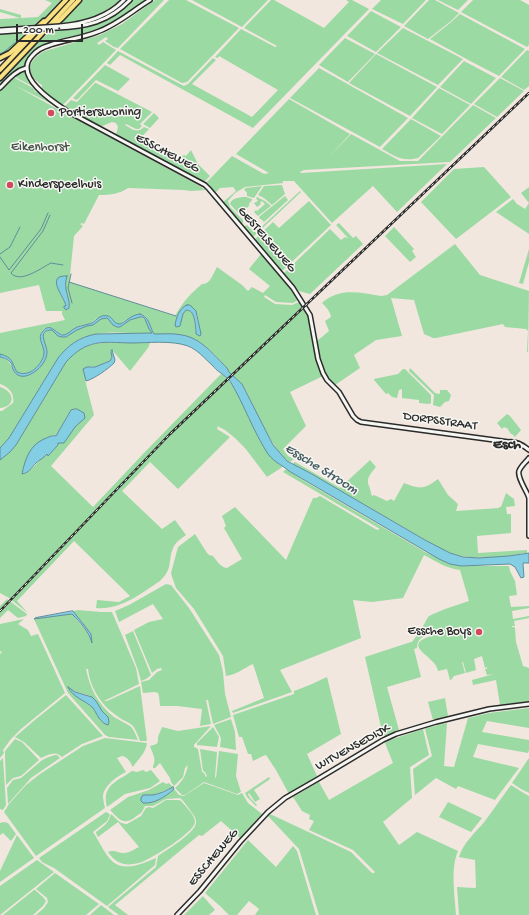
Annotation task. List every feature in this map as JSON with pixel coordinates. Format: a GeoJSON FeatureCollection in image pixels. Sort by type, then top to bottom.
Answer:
{"type":"FeatureCollection","features":[{"type":"Feature","properties":{"kind":"highway"},"geometry":{"type":"LineString","coordinates":[[0,70],[66,0]]}},
{"type":"Feature","properties":{"kind":"highway"},"geometry":{"type":"LineString","coordinates":[[0,78],[73,0]]}},
{"type":"Feature","properties":{"kind":"highway"},"geometry":{"type":"LineString","coordinates":[[35,41],[62,19],[79,0]]}},
{"type":"Feature","properties":{"kind":"highway"},"geometry":{"type":"LineString","coordinates":[[0,58],[10,53],[39,25],[52,15]]}},
{"type":"Feature","properties":{"kind":"street"},"geometry":{"type":"LineString","coordinates":[[0,31],[79,24],[97,18],[114,9],[124,0]]}},
{"type":"Feature","properties":{"kind":"street"},"geometry":{"type":"LineString","coordinates":[[58,27],[80,27],[98,22],[116,13],[130,0]]}},
{"type":"Feature","properties":{"kind":"street"},"geometry":{"type":"LineString","coordinates":[[0,88],[16,72],[26,68],[30,58],[39,50],[49,45],[87,36],[108,27],[148,1]]}},
{"type":"Feature","properties":{"kind":"street","name":"ESSCHEWEG"},"geometry":{"type":"LineString","coordinates":[[26,68],[28,75],[37,87],[64,109],[204,184]]}},
{"type":"Feature","properties":{"kind":"street","name":"GESTELSEWEG"},"geometry":{"type":"LineString","coordinates":[[204,184],[291,284],[310,315],[321,369],[341,396],[350,412]]}},
{"type":"Feature","properties":{"kind":"street","name":"DORPSSTRAAT"},"geometry":{"type":"LineString","coordinates":[[350,412],[355,419],[361,422],[515,442],[529,450]]}},
{"type":"Feature","properties":{"kind":"street"},"geometry":{"type":"LineString","coordinates":[[529,458],[519,472],[519,477],[529,498],[529,536]]}},
{"type":"Feature","properties":{"kind":"street","name":"WITVENSEDIJK"},"geometry":{"type":"LineString","coordinates":[[266,814],[286,798],[386,738],[436,722],[489,709],[529,704]]}},
{"type":"Feature","properties":{"kind":"street","name":"ESSCHEWEG"},"geometry":{"type":"LineString","coordinates":[[177,915],[200,891],[240,842],[266,814]]}},
{"type":"Feature","properties":{"kind":"green space"},"geometry":{"type":"Polygon","coordinates":[[[45,0],[61,0],[37,26],[0,29],[0,19],[20,18],[0,12],[0,9],[21,15],[21,18],[38,17],[52,3],[45,0]]]}},
{"type":"Feature","properties":{"kind":"green space"},"geometry":{"type":"Polygon","coordinates":[[[80,0],[122,0],[107,12],[92,19],[56,25],[80,0]]]}},
{"type":"Feature","properties":{"kind":"green space"},"geometry":{"type":"Polygon","coordinates":[[[132,0],[147,0],[107,27],[98,31],[52,43],[32,54],[27,60],[25,67],[14,72],[0,85],[0,82],[51,30],[95,24],[114,15],[132,0]]]}},
{"type":"Feature","properties":{"kind":"green space"},"geometry":{"type":"Polygon","coordinates":[[[155,0],[164,0],[118,48],[105,41],[108,39],[106,37],[97,43],[99,45],[103,42],[116,50],[65,103],[62,105],[41,89],[42,85],[34,79],[30,72],[32,61],[38,55],[45,51],[100,35],[122,24],[155,0]]]}},
{"type":"Feature","properties":{"kind":"green space"},"geometry":{"type":"Polygon","coordinates":[[[169,0],[186,0],[239,28],[187,82],[182,83],[120,49],[169,0]]]}},
{"type":"Feature","properties":{"kind":"green space"},"geometry":{"type":"Polygon","coordinates":[[[192,0],[268,0],[242,27],[192,0]]]}},
{"type":"Feature","properties":{"kind":"green space"},"geometry":{"type":"Polygon","coordinates":[[[271,0],[274,0],[324,28],[349,2],[346,0],[352,0],[369,9],[253,128],[120,55],[110,65],[107,63],[118,51],[184,86],[188,84],[213,58],[216,60],[192,84],[252,117],[278,90],[219,56],[218,58],[215,57],[241,29],[275,47],[277,46],[244,28],[271,0]]]}},
{"type":"Feature","properties":{"kind":"green space"},"geometry":{"type":"Polygon","coordinates":[[[381,0],[426,0],[403,24],[372,9],[381,0]]]}},
{"type":"Feature","properties":{"kind":"green space"},"geometry":{"type":"Polygon","coordinates":[[[429,0],[435,0],[459,13],[428,39],[404,26],[429,0]]]}},
{"type":"Feature","properties":{"kind":"green space"},"geometry":{"type":"Polygon","coordinates":[[[438,0],[468,0],[458,10],[438,0]]]}},
{"type":"Feature","properties":{"kind":"green space"},"geometry":{"type":"Polygon","coordinates":[[[473,0],[520,0],[529,5],[529,45],[527,47],[461,12],[473,0]]]}},
{"type":"Feature","properties":{"kind":"green space"},"geometry":{"type":"Polygon","coordinates":[[[371,11],[401,27],[376,52],[347,36],[371,11]]]}},
{"type":"Feature","properties":{"kind":"green space"},"geometry":{"type":"Polygon","coordinates":[[[460,14],[525,49],[499,76],[430,39],[460,14]]]}},
{"type":"Feature","properties":{"kind":"green space"},"geometry":{"type":"Polygon","coordinates":[[[403,28],[463,59],[438,85],[377,53],[403,28]]]}},
{"type":"Feature","properties":{"kind":"green space"},"geometry":{"type":"Polygon","coordinates":[[[31,31],[7,53],[0,56],[0,33],[31,31]]]}},
{"type":"Feature","properties":{"kind":"green space"},"geometry":{"type":"Polygon","coordinates":[[[345,38],[375,54],[348,82],[319,65],[345,38]]]}},
{"type":"Feature","properties":{"kind":"green space"},"geometry":{"type":"Polygon","coordinates":[[[527,50],[529,51],[529,86],[524,90],[501,77],[527,50]]]}},
{"type":"Feature","properties":{"kind":"green space"},"geometry":{"type":"Polygon","coordinates":[[[376,54],[437,87],[410,116],[349,83],[376,54]]]}},
{"type":"Feature","properties":{"kind":"green space"},"geometry":{"type":"Polygon","coordinates":[[[464,61],[496,78],[471,104],[440,87],[464,61]]]}},
{"type":"Feature","properties":{"kind":"green space"},"geometry":{"type":"Polygon","coordinates":[[[105,65],[130,79],[118,91],[96,80],[78,99],[76,100],[73,98],[105,65]]]}},
{"type":"Feature","properties":{"kind":"green space"},"geometry":{"type":"Polygon","coordinates":[[[319,68],[408,118],[380,147],[290,98],[319,68]]]}},
{"type":"Feature","properties":{"kind":"green space"},"geometry":{"type":"Polygon","coordinates":[[[25,70],[29,80],[39,90],[38,91],[35,91],[34,87],[13,76],[25,70]]]}},
{"type":"Feature","properties":{"kind":"green space","name":"Eikenhorst"},"geometry":{"type":"Polygon","coordinates":[[[13,77],[33,88],[35,92],[39,91],[61,110],[14,85],[59,110],[58,112],[61,114],[63,112],[206,190],[191,191],[128,188],[115,194],[99,195],[84,224],[80,224],[83,226],[74,236],[70,282],[175,316],[190,295],[202,284],[209,281],[217,267],[248,291],[252,287],[263,293],[270,286],[249,269],[261,254],[291,288],[298,300],[293,303],[276,302],[265,295],[264,297],[275,304],[292,305],[299,302],[309,314],[315,354],[323,376],[290,392],[306,426],[283,449],[288,456],[294,459],[290,462],[278,451],[265,430],[242,384],[210,351],[201,343],[186,336],[154,334],[147,318],[144,315],[140,314],[117,325],[108,316],[100,317],[92,323],[77,327],[64,335],[61,335],[51,328],[45,328],[40,337],[44,351],[43,358],[38,366],[30,372],[17,372],[10,359],[0,354],[0,333],[65,320],[62,311],[46,311],[39,285],[0,293],[0,89],[13,77]],[[190,305],[182,308],[176,320],[177,327],[179,327],[184,312],[186,310],[190,311],[194,317],[196,334],[200,336],[196,311],[190,305]]]}},
{"type":"Feature","properties":{"kind":"green space"},"geometry":{"type":"Polygon","coordinates":[[[500,78],[524,91],[497,117],[474,104],[500,78]]]}},
{"type":"Feature","properties":{"kind":"green space"},"geometry":{"type":"Polygon","coordinates":[[[95,83],[152,112],[140,124],[142,126],[139,129],[126,124],[125,125],[134,130],[139,130],[144,127],[149,129],[138,141],[165,156],[167,154],[176,161],[182,155],[186,156],[191,150],[198,164],[210,176],[203,183],[116,135],[118,127],[116,123],[112,122],[100,127],[64,107],[71,100],[77,102],[95,83]]]}},
{"type":"Feature","properties":{"kind":"green space"},"geometry":{"type":"Polygon","coordinates":[[[439,88],[470,105],[442,134],[412,118],[439,88]]]}},
{"type":"Feature","properties":{"kind":"green space"},"geometry":{"type":"Polygon","coordinates":[[[289,99],[350,134],[328,158],[351,134],[400,161],[418,161],[473,105],[496,118],[450,162],[304,170],[300,172],[447,164],[397,212],[373,186],[332,223],[294,181],[283,181],[283,183],[245,187],[235,193],[228,201],[230,207],[243,220],[241,225],[222,203],[236,191],[233,187],[220,188],[214,194],[206,183],[232,156],[264,174],[269,173],[236,154],[289,99]]]}},
{"type":"Feature","properties":{"kind":"green space"},"geometry":{"type":"Polygon","coordinates":[[[154,113],[159,118],[150,128],[143,124],[154,113]]]}},
{"type":"Feature","properties":{"kind":"green space"},"geometry":{"type":"Polygon","coordinates":[[[411,119],[441,136],[418,158],[403,159],[382,149],[411,119]]]}},
{"type":"Feature","properties":{"kind":"green space"},"geometry":{"type":"Polygon","coordinates":[[[484,167],[511,197],[456,239],[421,202],[454,169],[484,167]]]}},
{"type":"Feature","properties":{"kind":"green space"},"geometry":{"type":"Polygon","coordinates":[[[282,185],[285,194],[272,205],[258,195],[264,186],[282,185]]]}},
{"type":"Feature","properties":{"kind":"green space"},"geometry":{"type":"Polygon","coordinates":[[[262,186],[254,198],[247,196],[244,189],[246,188],[262,186]]]}},
{"type":"Feature","properties":{"kind":"green space"},"geometry":{"type":"Polygon","coordinates":[[[529,187],[529,203],[521,193],[529,187]]]}},
{"type":"Feature","properties":{"kind":"green space"},"geometry":{"type":"Polygon","coordinates":[[[300,191],[301,192],[252,238],[243,227],[247,225],[254,232],[256,232],[300,191]]]}},
{"type":"Feature","properties":{"kind":"green space"},"geometry":{"type":"Polygon","coordinates":[[[285,196],[288,200],[264,222],[259,218],[260,216],[285,196]]]}},
{"type":"Feature","properties":{"kind":"green space"},"geometry":{"type":"Polygon","coordinates":[[[242,197],[252,200],[249,206],[239,214],[230,204],[236,198],[242,197]]]}},
{"type":"Feature","properties":{"kind":"green space"},"geometry":{"type":"Polygon","coordinates":[[[257,197],[271,206],[258,216],[254,212],[265,204],[262,201],[257,207],[254,203],[258,201],[256,198],[257,197]]]}},
{"type":"Feature","properties":{"kind":"green space"},"geometry":{"type":"Polygon","coordinates":[[[513,199],[517,204],[525,209],[529,203],[529,234],[496,212],[513,199]]]}},
{"type":"Feature","properties":{"kind":"green space"},"geometry":{"type":"Polygon","coordinates":[[[309,201],[331,225],[281,272],[254,240],[273,222],[279,228],[309,201]]]}},
{"type":"Feature","properties":{"kind":"green space"},"geometry":{"type":"Polygon","coordinates":[[[339,223],[353,238],[356,236],[363,244],[310,294],[299,291],[283,274],[330,229],[341,240],[345,237],[348,238],[336,225],[339,223]]]}},
{"type":"Feature","properties":{"kind":"green space"},"geometry":{"type":"Polygon","coordinates":[[[394,227],[414,249],[412,251],[416,257],[410,262],[385,236],[394,227]]]}},
{"type":"Feature","properties":{"kind":"green space"},"geometry":{"type":"Polygon","coordinates":[[[455,244],[480,275],[529,291],[528,353],[528,331],[526,329],[505,327],[503,324],[433,338],[424,334],[414,300],[391,298],[402,336],[376,340],[354,355],[360,368],[335,385],[327,375],[321,359],[317,341],[329,331],[325,321],[331,317],[329,311],[322,303],[336,295],[350,292],[381,296],[387,295],[455,244]]]}},
{"type":"Feature","properties":{"kind":"green space"},"geometry":{"type":"Polygon","coordinates":[[[529,249],[529,262],[523,284],[519,283],[529,249]]]}},
{"type":"Feature","properties":{"kind":"green space"},"geometry":{"type":"Polygon","coordinates":[[[140,317],[145,320],[152,334],[113,332],[101,333],[78,340],[68,347],[58,358],[9,438],[0,448],[0,411],[13,403],[13,397],[11,391],[0,384],[0,357],[4,358],[10,363],[16,374],[26,376],[39,369],[44,360],[46,349],[43,336],[46,331],[52,330],[58,336],[66,337],[77,330],[93,325],[101,319],[107,318],[113,325],[120,327],[130,320],[140,317]]]}},
{"type":"Feature","properties":{"kind":"green space"},"geometry":{"type":"Polygon","coordinates":[[[104,343],[150,343],[148,348],[130,371],[113,351],[111,351],[112,356],[110,361],[95,367],[91,366],[85,380],[94,415],[51,466],[93,507],[221,374],[227,378],[238,395],[262,444],[280,465],[284,466],[267,477],[245,448],[235,438],[218,426],[217,429],[230,437],[178,489],[150,462],[122,491],[162,529],[175,520],[186,535],[174,546],[169,568],[160,581],[138,596],[122,604],[105,608],[96,608],[97,600],[119,602],[130,596],[74,541],[17,601],[28,613],[0,593],[0,460],[16,445],[66,362],[74,354],[87,346],[104,343]],[[73,409],[70,411],[56,436],[53,435],[26,460],[22,474],[30,470],[46,455],[50,454],[58,445],[58,442],[62,443],[65,441],[85,416],[82,412],[73,409]]]}},
{"type":"Feature","properties":{"kind":"green space"},"geometry":{"type":"Polygon","coordinates":[[[410,368],[435,393],[439,394],[440,390],[447,390],[451,395],[449,401],[445,402],[440,407],[433,405],[434,395],[409,371],[410,368]]]}},
{"type":"Feature","properties":{"kind":"green space"},"geometry":{"type":"Polygon","coordinates":[[[405,369],[431,395],[431,403],[419,403],[419,400],[402,398],[402,389],[399,390],[397,398],[392,397],[388,393],[386,394],[374,380],[398,374],[405,369]]]}},
{"type":"Feature","properties":{"kind":"green space"},"geometry":{"type":"Polygon","coordinates":[[[0,387],[5,389],[12,398],[9,404],[0,408],[0,387]]]}},
{"type":"Feature","properties":{"kind":"green space"},"geometry":{"type":"Polygon","coordinates":[[[507,414],[521,430],[515,437],[507,428],[504,427],[502,429],[497,423],[507,414]]]}},
{"type":"Feature","properties":{"kind":"green space"},"geometry":{"type":"Polygon","coordinates":[[[370,460],[376,467],[368,478],[368,484],[372,496],[374,495],[387,501],[391,499],[394,501],[404,483],[418,487],[425,487],[438,479],[448,495],[458,504],[456,511],[499,508],[501,507],[506,493],[514,499],[515,506],[506,507],[507,514],[511,514],[511,533],[477,536],[478,553],[527,550],[527,553],[483,558],[467,557],[443,550],[292,464],[295,462],[340,488],[370,460]]]}},
{"type":"Feature","properties":{"kind":"green space"},"geometry":{"type":"Polygon","coordinates":[[[286,469],[425,552],[450,564],[461,566],[509,566],[515,581],[517,595],[509,596],[511,607],[529,606],[529,608],[512,611],[513,619],[529,616],[529,618],[514,621],[515,626],[512,627],[515,628],[516,642],[523,666],[529,668],[529,701],[500,705],[496,680],[473,685],[472,680],[494,674],[487,675],[485,669],[487,669],[487,667],[485,668],[482,656],[474,659],[476,670],[466,673],[462,662],[465,673],[454,676],[450,680],[447,669],[438,671],[435,664],[419,648],[418,645],[420,642],[431,635],[425,636],[419,640],[417,648],[414,649],[421,677],[387,687],[399,730],[383,736],[365,657],[412,642],[428,617],[445,609],[469,601],[460,570],[446,566],[424,555],[403,598],[372,602],[353,600],[361,638],[280,670],[292,692],[233,713],[232,711],[264,698],[253,664],[237,673],[226,676],[223,656],[194,609],[176,588],[171,573],[178,547],[195,534],[207,553],[213,556],[222,566],[227,568],[242,559],[224,528],[226,526],[222,516],[235,507],[286,560],[313,498],[320,496],[377,530],[380,529],[283,472],[286,469]]]}},
{"type":"Feature","properties":{"kind":"green space"},"geometry":{"type":"Polygon","coordinates":[[[166,584],[171,585],[189,608],[219,655],[223,672],[225,694],[231,717],[213,724],[208,700],[206,700],[211,724],[200,726],[202,709],[177,706],[160,706],[158,693],[143,693],[141,682],[149,680],[157,672],[162,670],[161,668],[157,669],[152,673],[134,630],[149,622],[163,619],[153,604],[119,622],[115,611],[129,605],[166,584]]]}},
{"type":"Feature","properties":{"kind":"green space"},"geometry":{"type":"Polygon","coordinates":[[[7,599],[27,614],[26,616],[18,618],[8,610],[0,618],[0,606],[7,599]]]}},
{"type":"Feature","properties":{"kind":"green space"},"geometry":{"type":"Polygon","coordinates":[[[73,611],[112,612],[136,668],[139,684],[104,701],[140,686],[147,741],[140,741],[133,726],[111,712],[101,701],[91,683],[88,669],[86,669],[92,690],[103,707],[114,717],[130,726],[138,740],[109,737],[105,735],[68,693],[34,619],[72,614],[86,631],[92,642],[91,634],[73,611]],[[69,688],[72,693],[92,707],[103,723],[109,720],[92,697],[69,688]]]}},
{"type":"Feature","properties":{"kind":"green space"},"geometry":{"type":"Polygon","coordinates":[[[24,619],[18,624],[28,630],[31,636],[38,634],[65,693],[11,739],[3,750],[4,753],[0,758],[0,654],[2,652],[0,651],[0,624],[24,619]]]}},
{"type":"Feature","properties":{"kind":"green space"},"geometry":{"type":"Polygon","coordinates":[[[133,631],[151,675],[141,681],[125,635],[133,631]]]}},
{"type":"Feature","properties":{"kind":"green space"},"geometry":{"type":"Polygon","coordinates":[[[327,677],[341,734],[307,754],[317,776],[289,794],[266,755],[253,761],[251,754],[248,754],[242,737],[239,737],[233,715],[294,694],[294,691],[327,677]]]}},
{"type":"Feature","properties":{"kind":"green space"},"geometry":{"type":"Polygon","coordinates":[[[66,695],[103,736],[82,744],[62,757],[54,753],[41,758],[24,742],[15,737],[66,695]]]}},
{"type":"Feature","properties":{"kind":"green space"},"geometry":{"type":"Polygon","coordinates":[[[445,698],[448,716],[433,720],[428,702],[445,698]]]}},
{"type":"Feature","properties":{"kind":"green space"},"geometry":{"type":"Polygon","coordinates":[[[529,708],[529,728],[487,721],[482,732],[529,740],[528,753],[478,744],[473,757],[519,768],[495,800],[458,786],[456,789],[436,778],[415,795],[413,769],[432,756],[426,728],[447,723],[444,766],[454,767],[468,718],[489,713],[529,708]]]}},
{"type":"Feature","properties":{"kind":"green space"},"geometry":{"type":"Polygon","coordinates":[[[231,719],[235,732],[236,750],[220,747],[221,738],[214,725],[231,719]]]}},
{"type":"Feature","properties":{"kind":"green space"},"geometry":{"type":"Polygon","coordinates":[[[211,726],[194,745],[194,747],[198,749],[202,772],[206,777],[207,776],[203,771],[200,749],[217,752],[216,778],[219,751],[238,754],[236,776],[241,792],[237,794],[204,782],[185,795],[182,795],[175,788],[184,778],[188,765],[185,768],[183,777],[174,786],[160,763],[153,768],[154,758],[150,746],[157,743],[162,727],[178,731],[211,726]]]}},
{"type":"Feature","properties":{"kind":"green space"},"geometry":{"type":"Polygon","coordinates":[[[213,727],[219,737],[217,747],[197,745],[197,743],[213,727]]]}},
{"type":"Feature","properties":{"kind":"green space"},"geometry":{"type":"Polygon","coordinates":[[[423,729],[429,755],[410,767],[412,798],[383,822],[399,845],[417,832],[458,851],[454,866],[456,915],[319,915],[299,849],[268,816],[270,814],[351,852],[372,873],[374,873],[375,872],[353,850],[309,830],[314,821],[309,819],[310,815],[302,811],[293,797],[319,782],[329,800],[393,763],[385,743],[423,729]]]}},
{"type":"Feature","properties":{"kind":"green space"},"geometry":{"type":"Polygon","coordinates":[[[105,738],[147,743],[143,753],[133,767],[126,757],[122,756],[117,758],[126,772],[115,778],[104,791],[103,795],[105,808],[36,856],[4,812],[26,785],[40,774],[83,746],[105,738]]]}},
{"type":"Feature","properties":{"kind":"green space"},"geometry":{"type":"Polygon","coordinates":[[[15,739],[22,742],[39,760],[21,776],[13,778],[6,785],[5,751],[15,739]]]}},
{"type":"Feature","properties":{"kind":"green space"},"geometry":{"type":"Polygon","coordinates":[[[55,755],[60,758],[31,778],[8,804],[7,788],[13,780],[21,778],[41,761],[55,755]]]}},
{"type":"Feature","properties":{"kind":"green space"},"geometry":{"type":"Polygon","coordinates":[[[3,758],[6,805],[3,810],[0,809],[0,761],[3,758]]]}},
{"type":"Feature","properties":{"kind":"green space"},"geometry":{"type":"Polygon","coordinates":[[[529,758],[529,793],[512,783],[529,758]]]}},
{"type":"Feature","properties":{"kind":"green space"},"geometry":{"type":"Polygon","coordinates":[[[143,770],[146,772],[151,770],[160,781],[150,788],[125,794],[107,807],[106,794],[112,784],[132,771],[137,772],[143,770]]]}},
{"type":"Feature","properties":{"kind":"green space"},"geometry":{"type":"Polygon","coordinates":[[[269,777],[270,779],[254,790],[260,799],[255,802],[249,793],[248,794],[257,805],[256,806],[245,793],[269,777]]]}},
{"type":"Feature","properties":{"kind":"green space"},"geometry":{"type":"Polygon","coordinates":[[[163,782],[166,784],[169,783],[173,787],[154,795],[145,795],[141,800],[142,803],[160,799],[174,789],[179,795],[184,796],[204,783],[238,795],[242,793],[248,803],[262,814],[240,838],[221,821],[202,836],[199,835],[115,905],[128,915],[119,915],[108,907],[156,867],[158,856],[187,835],[195,825],[195,817],[180,798],[167,799],[153,806],[145,806],[141,813],[127,821],[121,820],[110,810],[128,797],[149,790],[163,782]]]}},
{"type":"Feature","properties":{"kind":"green space"},"geometry":{"type":"Polygon","coordinates":[[[511,785],[529,796],[529,915],[459,915],[457,887],[476,887],[475,860],[459,857],[461,852],[511,785]]]}},
{"type":"Feature","properties":{"kind":"green space"},"geometry":{"type":"Polygon","coordinates":[[[166,800],[181,801],[195,819],[193,827],[172,845],[142,862],[123,864],[115,860],[108,852],[112,851],[126,853],[139,847],[118,822],[98,837],[96,832],[107,823],[111,814],[120,822],[127,824],[141,816],[146,808],[153,808],[166,800]]]}},
{"type":"Feature","properties":{"kind":"green space"},"geometry":{"type":"Polygon","coordinates":[[[448,802],[482,818],[471,832],[439,817],[448,802]]]}},
{"type":"Feature","properties":{"kind":"green space"},"geometry":{"type":"Polygon","coordinates":[[[106,812],[110,815],[107,821],[93,832],[113,862],[123,866],[134,866],[156,858],[155,865],[107,906],[54,868],[42,862],[39,858],[106,812]]]}},
{"type":"Feature","properties":{"kind":"green space"},"geometry":{"type":"Polygon","coordinates":[[[0,823],[8,823],[16,834],[11,841],[3,833],[0,835],[0,823]]]}},
{"type":"Feature","properties":{"kind":"green space"},"geometry":{"type":"Polygon","coordinates":[[[17,835],[34,858],[0,882],[0,871],[17,835]]]}},
{"type":"Feature","properties":{"kind":"green space"},"geometry":{"type":"Polygon","coordinates":[[[248,840],[276,867],[293,846],[297,851],[316,915],[255,915],[259,909],[249,901],[237,915],[229,915],[205,893],[248,840]]]}},
{"type":"Feature","properties":{"kind":"green space"},"geometry":{"type":"Polygon","coordinates":[[[37,860],[54,872],[0,915],[0,886],[37,860]]]}},
{"type":"Feature","properties":{"kind":"green space"},"geometry":{"type":"Polygon","coordinates":[[[55,873],[99,904],[86,915],[36,915],[48,902],[47,898],[36,889],[55,873]]]}},
{"type":"Feature","properties":{"kind":"green space"},"geometry":{"type":"Polygon","coordinates":[[[34,890],[46,901],[43,906],[33,915],[3,915],[34,890]]]}},
{"type":"Feature","properties":{"kind":"green space"},"geometry":{"type":"Polygon","coordinates":[[[203,896],[215,910],[209,915],[184,915],[203,896]]]}},
{"type":"Feature","properties":{"kind":"green space"},"geometry":{"type":"Polygon","coordinates":[[[101,905],[114,915],[90,915],[101,905]]]}},
{"type":"Feature","properties":{"kind":"water"},"geometry":{"type":"Polygon","coordinates":[[[62,276],[67,276],[66,287],[69,308],[66,310],[64,308],[64,306],[66,306],[58,288],[57,281],[58,278],[62,276]]]}},
{"type":"Feature","properties":{"kind":"water"},"geometry":{"type":"Polygon","coordinates":[[[187,305],[190,305],[196,311],[201,334],[200,336],[196,334],[194,317],[190,311],[186,310],[183,314],[180,326],[175,326],[180,311],[187,305]]]}},
{"type":"Feature","properties":{"kind":"water"},"geometry":{"type":"Polygon","coordinates":[[[140,314],[146,317],[154,334],[175,334],[189,337],[201,343],[227,368],[229,372],[242,384],[273,445],[287,461],[450,553],[463,557],[479,558],[529,553],[529,563],[523,563],[524,577],[521,578],[515,567],[510,564],[461,566],[450,564],[289,471],[268,454],[229,380],[198,352],[181,344],[159,342],[111,342],[95,344],[81,349],[66,362],[16,445],[0,460],[0,448],[9,438],[58,358],[70,345],[80,339],[96,334],[152,333],[143,317],[130,320],[120,327],[113,325],[107,318],[101,319],[93,325],[77,330],[66,337],[58,336],[52,330],[44,332],[43,335],[47,349],[46,359],[37,370],[26,376],[16,374],[11,363],[0,357],[0,354],[8,357],[12,361],[17,372],[30,372],[38,366],[43,358],[44,351],[40,336],[46,328],[51,328],[61,335],[64,335],[77,327],[92,323],[103,316],[108,316],[116,323],[120,324],[140,314]]]}},
{"type":"Feature","properties":{"kind":"water"},"geometry":{"type":"Polygon","coordinates":[[[112,350],[115,360],[114,363],[101,374],[86,381],[83,369],[87,367],[95,367],[110,361],[112,357],[112,350]]]}},
{"type":"Feature","properties":{"kind":"water"},"geometry":{"type":"Polygon","coordinates":[[[77,409],[84,413],[85,418],[75,427],[64,443],[58,443],[58,445],[48,456],[47,454],[28,471],[22,474],[29,453],[35,445],[44,439],[56,436],[71,410],[77,409]]]}},
{"type":"Feature","properties":{"kind":"water"},"geometry":{"type":"Polygon","coordinates":[[[73,611],[91,634],[92,643],[86,631],[72,614],[34,619],[35,618],[73,611]]]}},
{"type":"Feature","properties":{"kind":"water"},"geometry":{"type":"Polygon","coordinates":[[[68,687],[75,692],[92,697],[108,717],[108,725],[101,720],[90,705],[73,694],[68,687]]]}},
{"type":"Feature","properties":{"kind":"water"},"geometry":{"type":"Polygon","coordinates":[[[173,787],[173,790],[159,800],[147,803],[143,803],[141,801],[143,795],[153,795],[173,787]]]}},
{"type":"Feature","properties":{"kind":"waterway"},"geometry":{"type":"LineString","coordinates":[[0,54],[17,41],[16,40]]}},
{"type":"Feature","properties":{"kind":"waterway"},"geometry":{"type":"LineString","coordinates":[[0,257],[9,270],[41,229],[48,213]]}},
{"type":"Feature","properties":{"kind":"waterway"},"geometry":{"type":"LineString","coordinates":[[50,215],[43,231],[11,273],[20,277],[31,274],[51,263],[63,265]]}},
{"type":"Feature","properties":{"kind":"waterway"},"geometry":{"type":"LineString","coordinates":[[0,254],[10,247],[20,227]]}},
{"type":"Feature","properties":{"kind":"waterway"},"geometry":{"type":"LineString","coordinates":[[71,274],[68,288],[72,303]]}},
{"type":"Feature","properties":{"kind":"waterway"},"geometry":{"type":"LineString","coordinates":[[69,282],[176,316]]}},
{"type":"Feature","properties":{"kind":"railway"},"geometry":{"type":"LineString","coordinates":[[0,611],[170,434],[529,93]]}},
{"type":"Feature","properties":{"kind":"place","name":"Portierswoning"},"geometry":{"type":"Point","coordinates":[51,113]}},
{"type":"Feature","properties":{"kind":"place","name":"Kinderspeelhuis"},"geometry":{"type":"Point","coordinates":[10,185]}},
{"type":"Feature","properties":{"kind":"place","name":"Essche Boys"},"geometry":{"type":"Point","coordinates":[479,632]}},
{"type":"Feature","properties":{"kind":"district","name":"Esch"},"geometry":{"type":"Point","coordinates":[507,446]}},
{"type":"Feature","properties":{"kind":"water label","name":"Essche Stroom"},"geometry":{"type":"Point","coordinates":[321,470]}}]}
